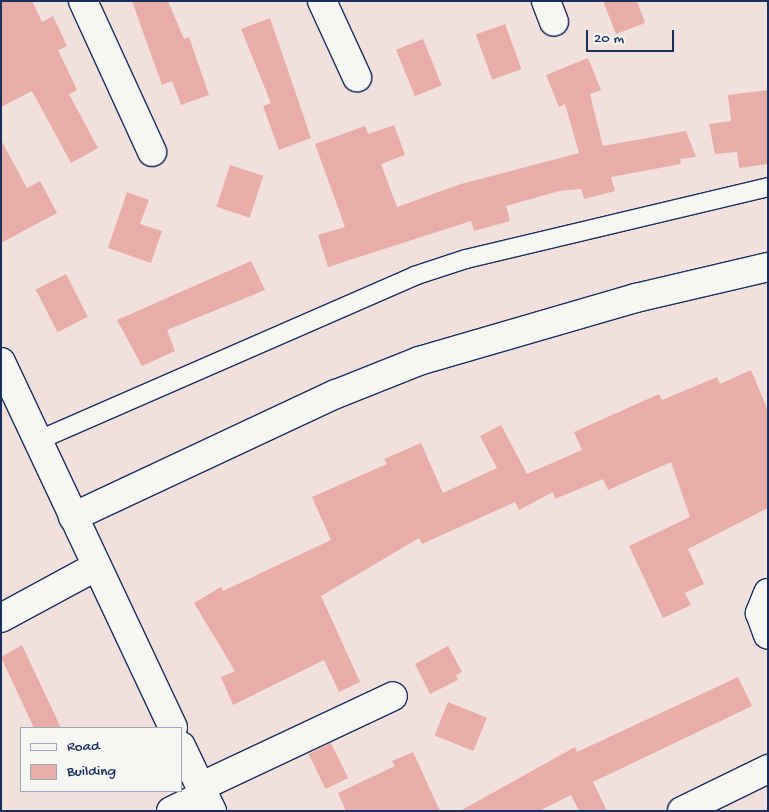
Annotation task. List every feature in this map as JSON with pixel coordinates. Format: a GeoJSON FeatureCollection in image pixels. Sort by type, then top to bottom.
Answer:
{"type":"FeatureCollection","features":[{"type":"Feature","properties":{"kind":"street"},"geometry":{"type":"LineString","coordinates":[[83,1],[152,152]]}},
{"type":"Feature","properties":{"kind":"street"},"geometry":{"type":"LineString","coordinates":[[322,1],[357,77]]}},
{"type":"Feature","properties":{"kind":"street"},"geometry":{"type":"LineString","coordinates":[[73,517],[336,394],[419,361],[617,303],[768,267]]}},
{"type":"Feature","properties":{"kind":"street"},"geometry":{"type":"LineString","coordinates":[[1,362],[173,727]]}},
{"type":"Feature","properties":{"kind":"street"},"geometry":{"type":"LineString","coordinates":[[1,618],[97,566]]}},
{"type":"Feature","properties":{"kind":"street"},"geometry":{"type":"LineString","coordinates":[[768,593],[760,613],[768,635]]}},
{"type":"Feature","properties":{"kind":"street"},"geometry":{"type":"LineString","coordinates":[[171,811],[205,798],[393,696]]}},
{"type":"Feature","properties":{"kind":"street"},"geometry":{"type":"LineString","coordinates":[[182,748],[205,798]]}},
{"type":"Feature","properties":{"kind":"street"},"geometry":{"type":"LineString","coordinates":[[682,811],[768,769]]}},
{"type":"Feature","properties":{"kind":"lane"},"geometry":{"type":"LineString","coordinates":[[37,441],[414,276],[466,259],[768,187]]}},
{"type":"Feature","properties":{"kind":"building"},"geometry":{"type":"Polygon","coordinates":[[[1,1],[32,1],[42,22],[53,16],[67,46],[58,50],[77,90],[69,94],[98,148],[71,163],[32,91],[1,107],[1,1]]]}},
{"type":"Feature","properties":{"kind":"building"},"geometry":{"type":"Polygon","coordinates":[[[132,1],[168,1],[184,39],[189,37],[209,95],[181,105],[172,81],[162,85],[132,1]]]}},
{"type":"Feature","properties":{"kind":"building"},"geometry":{"type":"Polygon","coordinates":[[[603,1],[637,1],[645,23],[616,34],[603,1]]]}},
{"type":"Feature","properties":{"kind":"building"},"geometry":{"type":"Polygon","coordinates":[[[270,18],[311,138],[279,150],[263,106],[271,103],[241,29],[270,18]]]}},
{"type":"Feature","properties":{"kind":"building"},"geometry":{"type":"Polygon","coordinates":[[[505,24],[521,69],[492,80],[476,35],[505,24]]]}},
{"type":"Feature","properties":{"kind":"building"},"geometry":{"type":"Polygon","coordinates":[[[423,39],[442,85],[415,96],[396,50],[423,39]]]}},
{"type":"Feature","properties":{"kind":"building"},"geometry":{"type":"Polygon","coordinates":[[[588,58],[601,90],[590,94],[603,146],[686,131],[696,157],[680,159],[681,164],[611,177],[615,191],[584,199],[581,189],[559,191],[506,206],[510,221],[474,231],[471,221],[328,267],[318,235],[345,227],[315,144],[365,126],[368,134],[394,125],[405,155],[381,164],[397,207],[461,184],[579,153],[565,104],[559,107],[546,75],[588,58]]]}},
{"type":"Feature","properties":{"kind":"building"},"geometry":{"type":"Polygon","coordinates":[[[768,90],[768,164],[739,168],[737,152],[715,154],[709,124],[731,121],[728,95],[768,90]]]}},
{"type":"Feature","properties":{"kind":"building"},"geometry":{"type":"Polygon","coordinates":[[[1,140],[27,188],[40,181],[57,213],[1,243],[1,140]]]}},
{"type":"Feature","properties":{"kind":"building"},"geometry":{"type":"Polygon","coordinates":[[[230,165],[263,176],[250,218],[216,207],[230,165]]]}},
{"type":"Feature","properties":{"kind":"building"},"geometry":{"type":"Polygon","coordinates":[[[127,192],[149,200],[140,224],[162,231],[151,263],[108,248],[127,192]]]}},
{"type":"Feature","properties":{"kind":"building"},"geometry":{"type":"Polygon","coordinates":[[[251,261],[265,290],[167,330],[175,351],[142,366],[117,320],[251,261]]]}},
{"type":"Feature","properties":{"kind":"building"},"geometry":{"type":"Polygon","coordinates":[[[66,274],[88,317],[57,332],[36,289],[66,274]]]}},
{"type":"Feature","properties":{"kind":"building"},"geometry":{"type":"Polygon","coordinates":[[[751,370],[768,411],[768,508],[688,549],[704,584],[685,593],[691,605],[663,618],[629,546],[690,517],[671,462],[608,490],[603,479],[555,499],[553,492],[519,510],[515,502],[422,544],[419,538],[321,596],[360,682],[339,692],[324,660],[233,705],[221,677],[235,671],[194,603],[221,587],[223,591],[331,540],[312,497],[387,464],[384,459],[421,443],[443,493],[497,468],[480,436],[501,425],[527,474],[582,450],[574,432],[659,394],[662,400],[717,377],[720,384],[751,370]]]}},
{"type":"Feature","properties":{"kind":"building"},"geometry":{"type":"Polygon","coordinates":[[[22,645],[61,727],[34,727],[1,657],[22,645]]]}},
{"type":"Feature","properties":{"kind":"building"},"geometry":{"type":"Polygon","coordinates":[[[448,646],[462,672],[456,675],[458,680],[430,694],[415,664],[448,646]]]}},
{"type":"Feature","properties":{"kind":"building"},"geometry":{"type":"Polygon","coordinates":[[[738,677],[752,706],[593,782],[607,811],[579,811],[571,795],[539,811],[460,811],[575,747],[577,752],[738,677]]]}},
{"type":"Feature","properties":{"kind":"building"},"geometry":{"type":"Polygon","coordinates":[[[448,702],[487,718],[473,751],[435,735],[448,702]]]}},
{"type":"Feature","properties":{"kind":"building"},"geometry":{"type":"Polygon","coordinates":[[[331,743],[348,778],[326,789],[309,754],[331,743]]]}},
{"type":"Feature","properties":{"kind":"building"},"geometry":{"type":"Polygon","coordinates":[[[413,752],[440,811],[346,811],[338,793],[395,766],[392,761],[413,752]]]}}]}
